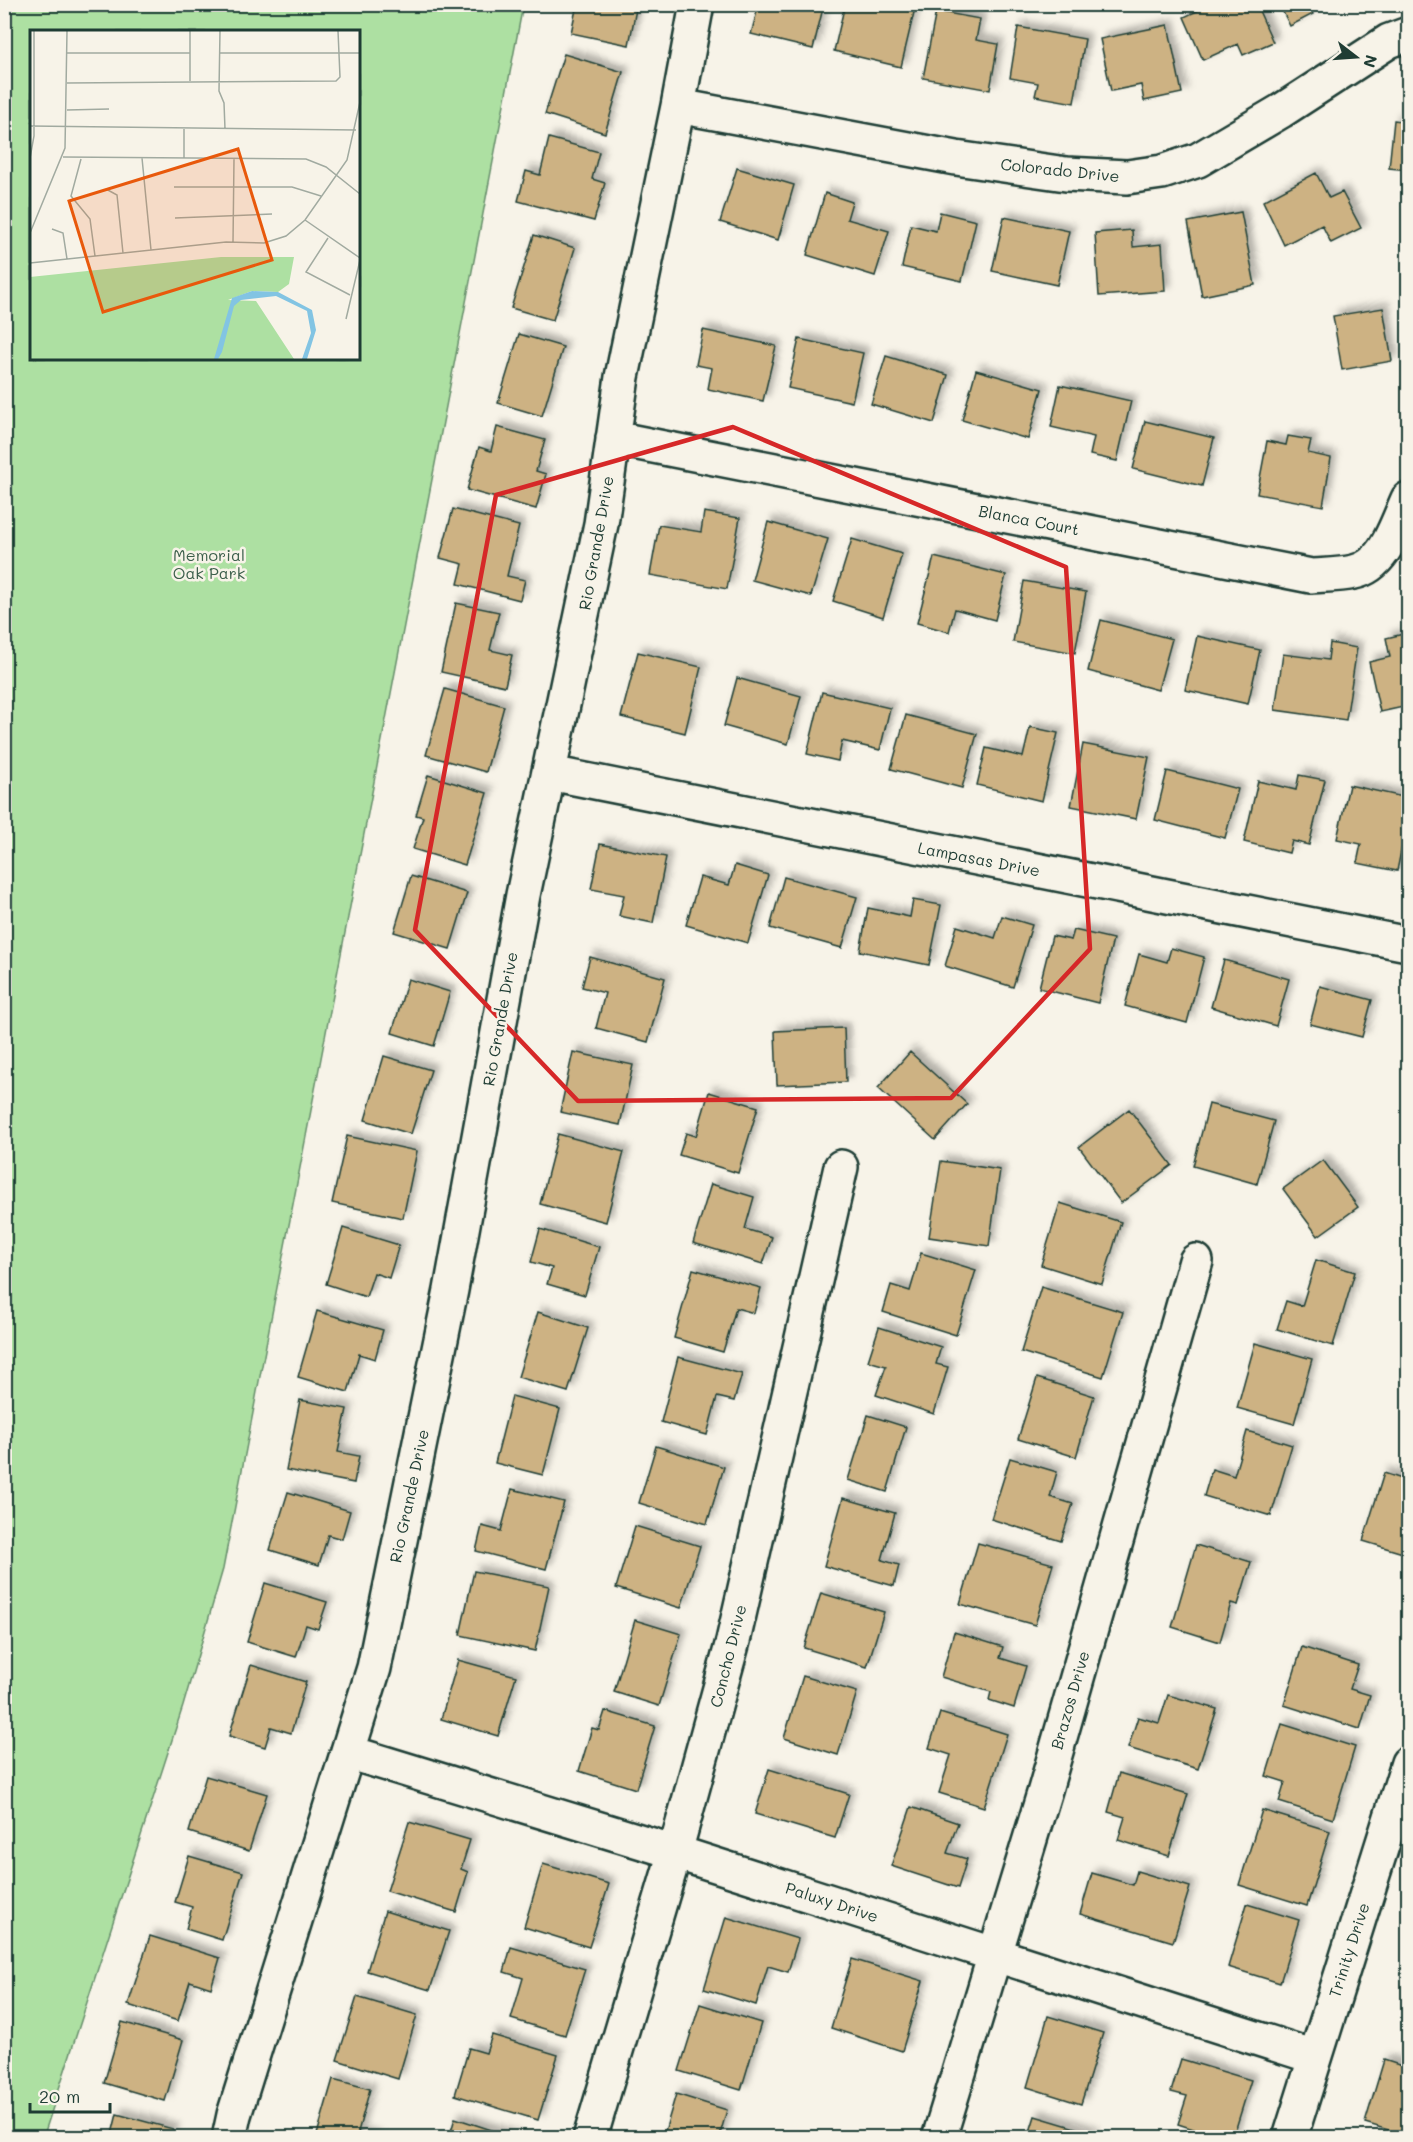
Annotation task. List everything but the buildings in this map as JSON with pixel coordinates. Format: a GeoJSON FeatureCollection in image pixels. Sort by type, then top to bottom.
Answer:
{"type":"FeatureCollection","features":[{"type":"Feature","properties":{"kind":"street","name":"Rio Grande Drive"},"geometry":{"type":"LineString","coordinates":[[230,2138],[234,2115],[374,1668],[451,1290],[523,895],[602,524],[622,377],[697,4]]}},
{"type":"Feature","properties":{"kind":"street","name":"Colorado Drive"},"geometry":{"type":"LineString","coordinates":[[678,106],[956,158],[1066,174],[1127,177],[1162,172],[1198,160],[1281,111],[1389,41],[1408,34]]}},
{"type":"Feature","properties":{"kind":"street","name":"Blanca Court"},"geometry":{"type":"LineString","coordinates":[[613,438],[1311,576],[1356,572],[1371,564],[1383,552],[1408,500]]}},
{"type":"Feature","properties":{"kind":"street","name":"Lampasas Drive"},"geometry":{"type":"LineString","coordinates":[[550,773],[1408,944]]}},
{"type":"Feature","properties":{"kind":"street","name":"Concho Drive"},"geometry":{"type":"LineString","coordinates":[[590,2138],[675,1852],[733,1641],[841,1167]]}},
{"type":"Feature","properties":{"kind":"street","name":"Brazos Drive"},"geometry":{"type":"LineString","coordinates":[[939,2138],[1045,1790],[1196,1261]]}},
{"type":"Feature","properties":{"kind":"street","name":"Paluxy Drive"},"geometry":{"type":"LineString","coordinates":[[348,1752],[675,1852],[1315,2057]]}},
{"type":"Feature","properties":{"kind":"street","name":"Trinity Drive"},"geometry":{"type":"LineString","coordinates":[[1290,2138],[1408,1763]]}},
{"type":"Feature","properties":{"kind":"highlighted area"},"geometry":{"type":"Polygon","coordinates":[[[733,427],[1066,567],[1090,949],[951,1098],[578,1101],[415,930],[496,495],[733,427]]]}},
{"type":"Feature","properties":{"kind":"green space","name":"Memorial Oak Park"},"geometry":{"type":"Polygon","coordinates":[[[5,4],[523,5],[223,1569],[183,1706],[43,2138],[4,2137],[5,4]]]}}]}
